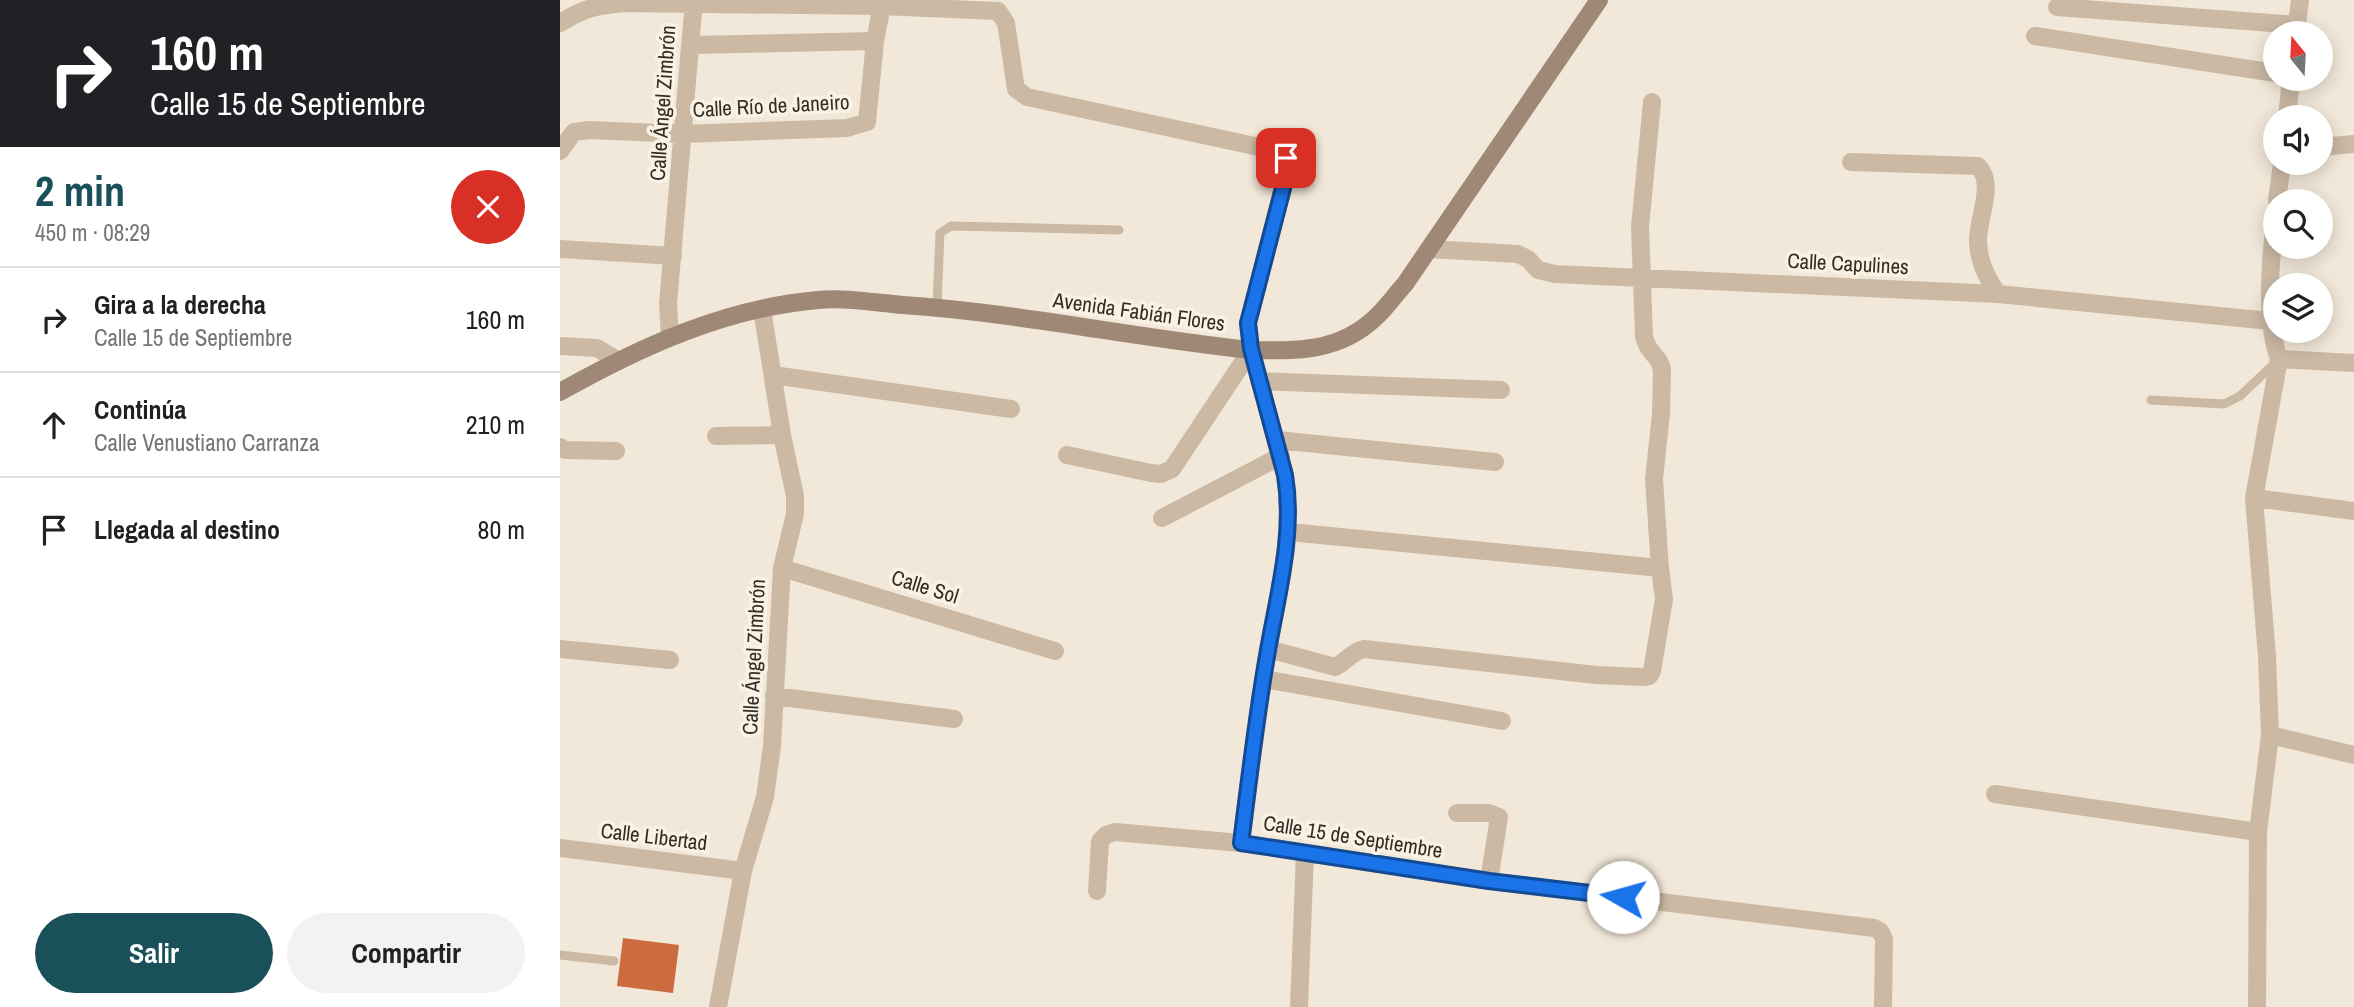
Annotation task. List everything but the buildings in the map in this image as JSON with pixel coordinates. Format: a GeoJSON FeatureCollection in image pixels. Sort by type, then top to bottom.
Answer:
{"type":"FeatureCollection","features":[{"type":"Feature","properties":{"kind":"main road","name":"Avenida Fabián Flores"},"geometry":{"type":"LineString","coordinates":[[560,392],[617,360],[670,336],[762,309],[821,299],[937,307],[1251,349],[1297,351],[1334,343],[1356,333],[1376,317],[1405,284],[1599,0]]}},
{"type":"Feature","properties":{"kind":"street"},"geometry":{"type":"LineString","coordinates":[[2298,21],[2300,0]]}},
{"type":"Feature","properties":{"kind":"street"},"geometry":{"type":"LineString","coordinates":[[560,23],[580,10],[623,3],[1002,6]]}},
{"type":"Feature","properties":{"kind":"street","name":"Calle Ángel Zimbrón"},"geometry":{"type":"LineString","coordinates":[[670,336],[668,304],[693,3]]}},
{"type":"Feature","properties":{"kind":"street"},"geometry":{"type":"LineString","coordinates":[[691,45],[875,41],[882,3]]}},
{"type":"Feature","properties":{"kind":"street","name":"Calle 15 de Septiembre"},"geometry":{"type":"LineString","coordinates":[[1002,6],[1016,89],[1027,97],[1278,151],[1286,158],[1288,169],[1248,323],[1251,349],[1279,448],[1288,495],[1289,532],[1263,679],[1241,843],[1489,881],[1874,928],[1880,931],[1884,939],[1883,1007]]}},
{"type":"Feature","properties":{"kind":"street"},"geometry":{"type":"LineString","coordinates":[[2057,7],[2263,26]]}},
{"type":"Feature","properties":{"kind":"street"},"geometry":{"type":"LineString","coordinates":[[2035,36],[2263,71]]}},
{"type":"Feature","properties":{"kind":"street","name":"Calle Río de Janeiro"},"geometry":{"type":"LineString","coordinates":[[560,151],[574,132],[683,134],[846,128],[867,122],[875,41]]}},
{"type":"Feature","properties":{"kind":"street"},"geometry":{"type":"LineString","coordinates":[[1268,649],[1335,667],[1355,651],[1364,649],[1596,675],[1649,676],[1664,599],[1654,479],[1661,414],[1662,369],[1644,337],[1640,227],[1652,102]]}},
{"type":"Feature","properties":{"kind":"street"},"geometry":{"type":"LineString","coordinates":[[2333,146],[2354,144]]}},
{"type":"Feature","properties":{"kind":"street"},"geometry":{"type":"LineString","coordinates":[[1852,162],[1978,166],[1984,173],[1986,184],[1978,240],[1981,263],[1998,294]]}},
{"type":"Feature","properties":{"kind":"street","name":"Calle Capulines"},"geometry":{"type":"LineString","coordinates":[[1429,249],[1518,254],[1528,259],[1538,270],[1555,274],[1998,294],[2263,320]]}},
{"type":"Feature","properties":{"kind":"street"},"geometry":{"type":"LineString","coordinates":[[561,255],[673,256]]}},
{"type":"Feature","properties":{"kind":"street","name":"Calle Ángel Zimbrón"},"geometry":{"type":"LineString","coordinates":[[718,1007],[743,871],[765,797],[772,746],[782,568],[795,514],[762,309]]}},
{"type":"Feature","properties":{"kind":"street"},"geometry":{"type":"LineString","coordinates":[[2257,1007],[2258,832],[2270,735],[2267,656],[2254,498],[2280,359],[2273,343]]}},
{"type":"Feature","properties":{"kind":"street"},"geometry":{"type":"LineString","coordinates":[[560,346],[597,348],[617,360]]}},
{"type":"Feature","properties":{"kind":"street"},"geometry":{"type":"LineString","coordinates":[[1067,455],[1151,473],[1161,474],[1172,469],[1251,349]]}},
{"type":"Feature","properties":{"kind":"street"},"geometry":{"type":"LineString","coordinates":[[2280,359],[2354,363]]}},
{"type":"Feature","properties":{"kind":"street"},"geometry":{"type":"LineString","coordinates":[[773,374],[1011,409]]}},
{"type":"Feature","properties":{"kind":"street"},"geometry":{"type":"LineString","coordinates":[[1259,381],[1502,390]]}},
{"type":"Feature","properties":{"kind":"street"},"geometry":{"type":"LineString","coordinates":[[716,436],[782,435]]}},
{"type":"Feature","properties":{"kind":"street"},"geometry":{"type":"LineString","coordinates":[[560,447],[565,450],[616,450]]}},
{"type":"Feature","properties":{"kind":"street"},"geometry":{"type":"LineString","coordinates":[[1162,518],[1279,448],[1495,462]]}},
{"type":"Feature","properties":{"kind":"street"},"geometry":{"type":"LineString","coordinates":[[2254,498],[2354,511]]}},
{"type":"Feature","properties":{"kind":"street"},"geometry":{"type":"LineString","coordinates":[[1289,532],[1660,568]]}},
{"type":"Feature","properties":{"kind":"street","name":"Calle Sol"},"geometry":{"type":"LineString","coordinates":[[782,568],[1055,651]]}},
{"type":"Feature","properties":{"kind":"street"},"geometry":{"type":"LineString","coordinates":[[560,649],[670,660]]}},
{"type":"Feature","properties":{"kind":"street"},"geometry":{"type":"LineString","coordinates":[[1263,679],[1502,721]]}},
{"type":"Feature","properties":{"kind":"street"},"geometry":{"type":"LineString","coordinates":[[774,696],[954,719]]}},
{"type":"Feature","properties":{"kind":"street"},"geometry":{"type":"LineString","coordinates":[[2270,735],[2354,755]]}},
{"type":"Feature","properties":{"kind":"street"},"geometry":{"type":"LineString","coordinates":[[1995,794],[2258,832]]}},
{"type":"Feature","properties":{"kind":"street"},"geometry":{"type":"LineString","coordinates":[[1457,813],[1489,813],[1499,817],[1489,881]]}},
{"type":"Feature","properties":{"kind":"street"},"geometry":{"type":"LineString","coordinates":[[1097,891],[1100,841],[1115,832],[1241,843]]}},
{"type":"Feature","properties":{"kind":"street","name":"Calle Libertad"},"geometry":{"type":"LineString","coordinates":[[560,848],[743,871]]}},
{"type":"Feature","properties":{"kind":"street"},"geometry":{"type":"LineString","coordinates":[[1299,1007],[1305,853]]}},
{"type":"Feature","properties":{"kind":"lane"},"geometry":{"type":"LineString","coordinates":[[937,307],[940,233],[951,226],[1119,230]]}},
{"type":"Feature","properties":{"kind":"lane"},"geometry":{"type":"LineString","coordinates":[[2151,400],[2224,404],[2240,396],[2280,359]]}},
{"type":"Feature","properties":{"kind":"lane"},"geometry":{"type":"LineString","coordinates":[[560,955],[614,961]]}},
{"type":"Feature","properties":{"kind":"route"},"geometry":{"type":"LineString","coordinates":[[1286,158],[1288,169],[1248,323],[1251,349],[1285,475],[1289,532],[1263,679],[1241,843],[1489,881],[1623,897]]}}]}
